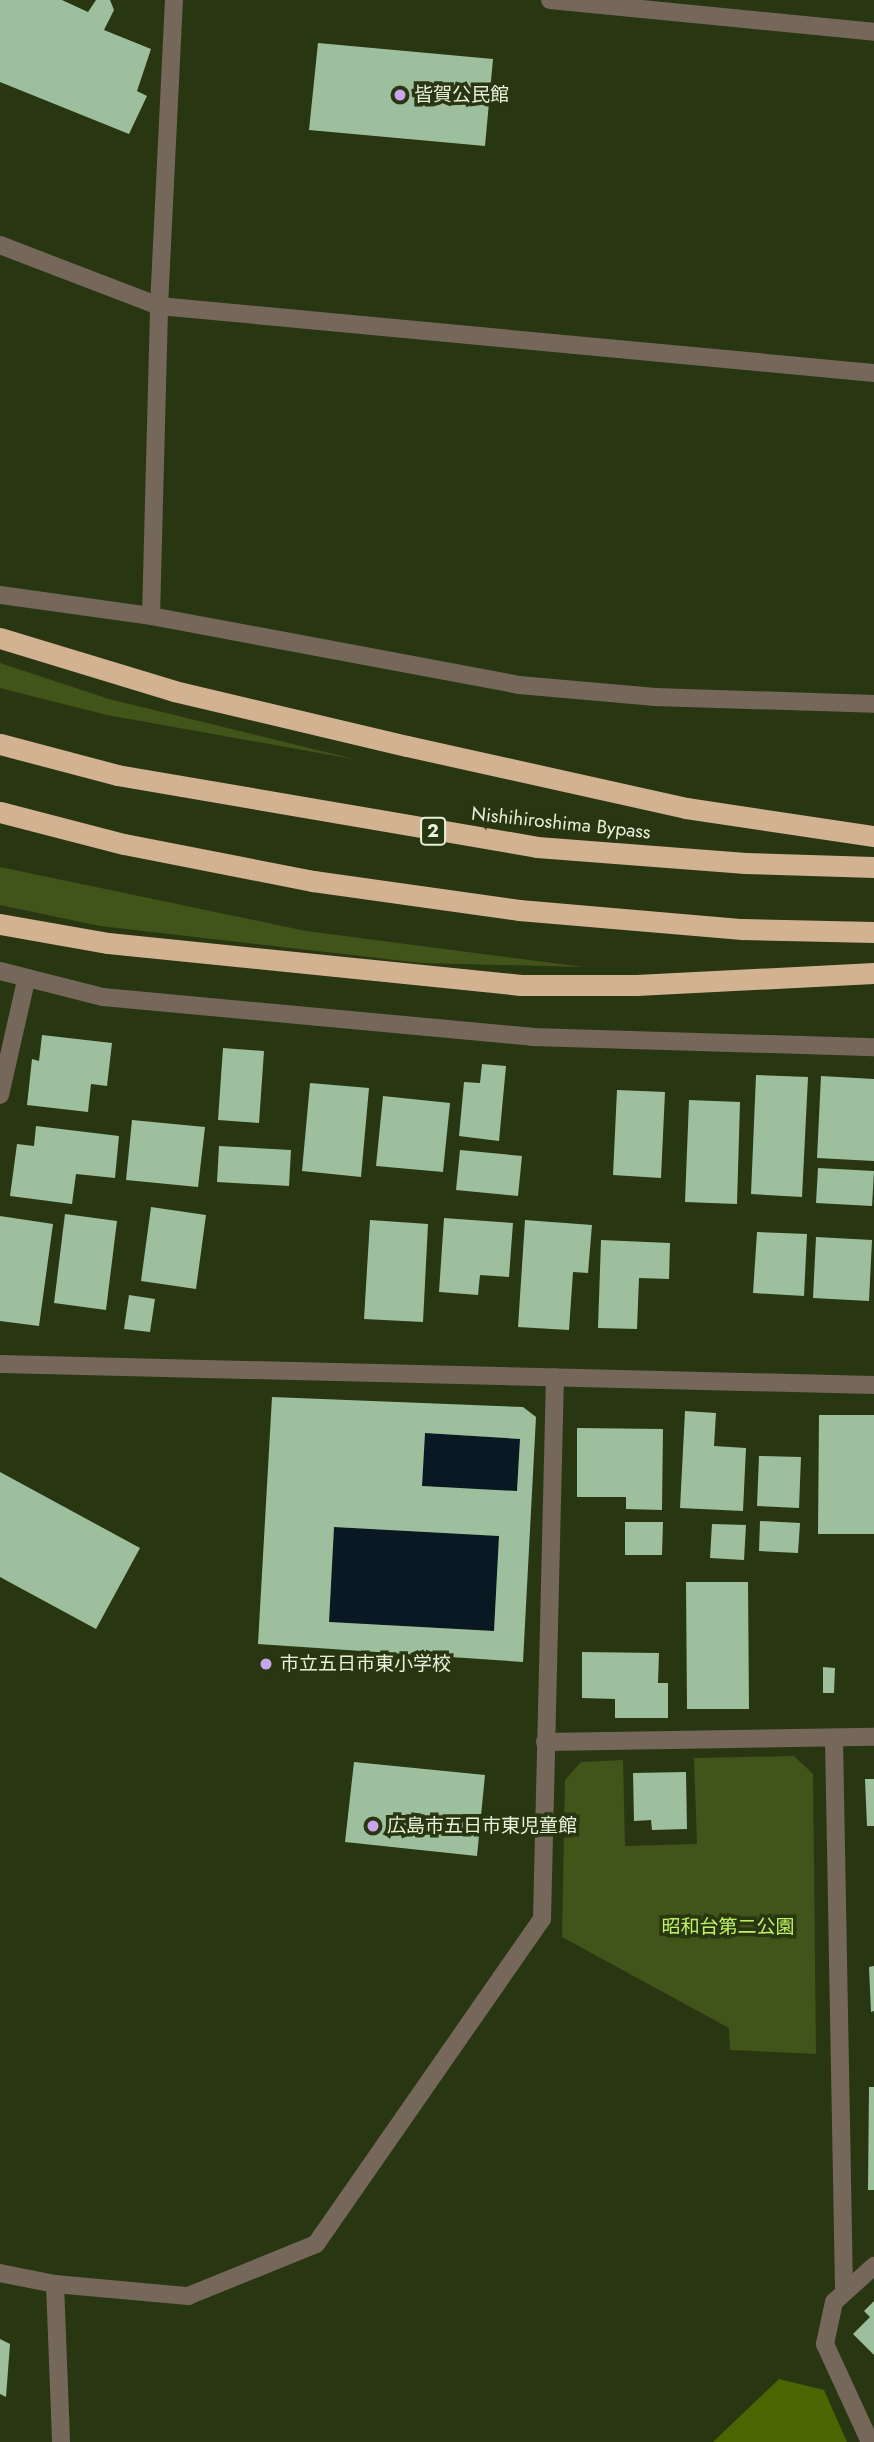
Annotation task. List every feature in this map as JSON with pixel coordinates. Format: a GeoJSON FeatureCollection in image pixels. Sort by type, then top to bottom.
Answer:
{"type":"FeatureCollection","features":[{"type":"Feature","properties":{"kind":"highway"},"geometry":{"type":"LineString","coordinates":[[0,638],[174,691],[407,746],[686,808],[874,836]]}},
{"type":"Feature","properties":{"kind":"highway","name":"Nishihiroshima Bypass"},"geometry":{"type":"LineString","coordinates":[[0,744],[117,775],[537,847],[745,863],[874,867]]}},
{"type":"Feature","properties":{"kind":"highway"},"geometry":{"type":"LineString","coordinates":[[0,812],[124,844],[327,883],[519,910],[742,929],[874,932]]}},
{"type":"Feature","properties":{"kind":"highway"},"geometry":{"type":"LineString","coordinates":[[0,924],[108,943],[521,985],[636,985],[874,973]]}},
{"type":"Feature","properties":{"kind":"street"},"geometry":{"type":"LineString","coordinates":[[151,616],[159,306],[174,0]]}},
{"type":"Feature","properties":{"kind":"street"},"geometry":{"type":"LineString","coordinates":[[550,0],[874,32]]}},
{"type":"Feature","properties":{"kind":"street"},"geometry":{"type":"LineString","coordinates":[[0,246],[159,306],[874,373]]}},
{"type":"Feature","properties":{"kind":"street"},"geometry":{"type":"LineString","coordinates":[[0,595],[151,616],[519,685],[655,697],[874,704]]}},
{"type":"Feature","properties":{"kind":"street"},"geometry":{"type":"LineString","coordinates":[[0,971],[26,981],[103,997],[532,1037],[874,1047]]}},
{"type":"Feature","properties":{"kind":"street"},"geometry":{"type":"LineString","coordinates":[[0,1095],[26,981]]}},
{"type":"Feature","properties":{"kind":"street"},"geometry":{"type":"LineString","coordinates":[[0,1364],[874,1385]]}},
{"type":"Feature","properties":{"kind":"street"},"geometry":{"type":"LineString","coordinates":[[0,2273],[55,2284],[188,2296],[316,2244],[542,1919],[555,1377]]}},
{"type":"Feature","properties":{"kind":"street"},"geometry":{"type":"LineString","coordinates":[[545,1742],[874,1737]]}},
{"type":"Feature","properties":{"kind":"street"},"geometry":{"type":"LineString","coordinates":[[834,1738],[844,2290]]}},
{"type":"Feature","properties":{"kind":"street"},"geometry":{"type":"LineString","coordinates":[[870,2442],[825,2344],[834,2302],[844,2290],[874,2266]]}},
{"type":"Feature","properties":{"kind":"street"},"geometry":{"type":"LineString","coordinates":[[55,2284],[61,2442]]}},
{"type":"Feature","properties":{"kind":"green space"},"geometry":{"type":"Polygon","coordinates":[[[0,663],[109,699],[358,760],[107,715],[0,688],[0,663]]]}},
{"type":"Feature","properties":{"kind":"green space"},"geometry":{"type":"Polygon","coordinates":[[[0,867],[306,931],[584,967],[422,963],[100,926],[0,905],[0,867]]]}},
{"type":"Feature","properties":{"kind":"green space","name":"昭和台第二公園"},"geometry":{"type":"Polygon","coordinates":[[[794,1756],[813,1774],[816,2054],[730,2050],[729,2028],[562,1937],[565,1780],[581,1762],[623,1760],[625,1846],[697,1844],[694,1758],[794,1756]]]}},
{"type":"Feature","properties":{"kind":"green space"},"geometry":{"type":"Polygon","coordinates":[[[779,2379],[824,2390],[847,2442],[713,2442],[779,2379]]]}},
{"type":"Feature","properties":{"kind":"water"},"geometry":{"type":"Polygon","coordinates":[[[425,1433],[520,1439],[517,1491],[422,1486],[425,1433]]]}},
{"type":"Feature","properties":{"kind":"water"},"geometry":{"type":"Polygon","coordinates":[[[334,1527],[499,1536],[494,1631],[329,1622],[334,1527]]]}},
{"type":"Feature","properties":{"kind":"building"},"geometry":{"type":"Polygon","coordinates":[[[0,0],[62,0],[88,12],[96,0],[110,0],[114,10],[104,30],[151,49],[137,91],[147,96],[129,134],[0,82],[0,0]]]}},
{"type":"Feature","properties":{"kind":"building"},"geometry":{"type":"Polygon","coordinates":[[[318,43],[493,59],[485,146],[309,130],[318,43]]]}},
{"type":"Feature","properties":{"kind":"building"},"geometry":{"type":"Polygon","coordinates":[[[42,1035],[112,1043],[107,1086],[91,1084],[88,1112],[27,1105],[32,1059],[39,1061],[42,1035]]]}},
{"type":"Feature","properties":{"kind":"building"},"geometry":{"type":"Polygon","coordinates":[[[223,1048],[264,1051],[259,1123],[218,1120],[223,1048]]]}},
{"type":"Feature","properties":{"kind":"building"},"geometry":{"type":"Polygon","coordinates":[[[482,1064],[506,1066],[499,1141],[459,1136],[464,1082],[480,1083],[482,1064]]]}},
{"type":"Feature","properties":{"kind":"building"},"geometry":{"type":"Polygon","coordinates":[[[756,1075],[808,1077],[802,1197],[751,1194],[756,1075]]]}},
{"type":"Feature","properties":{"kind":"building"},"geometry":{"type":"Polygon","coordinates":[[[821,1076],[874,1079],[874,1161],[817,1158],[821,1076]]]}},
{"type":"Feature","properties":{"kind":"building"},"geometry":{"type":"Polygon","coordinates":[[[310,1083],[369,1088],[361,1177],[302,1171],[310,1083]]]}},
{"type":"Feature","properties":{"kind":"building"},"geometry":{"type":"Polygon","coordinates":[[[617,1090],[665,1092],[661,1178],[613,1175],[617,1090]]]}},
{"type":"Feature","properties":{"kind":"building"},"geometry":{"type":"Polygon","coordinates":[[[383,1096],[450,1103],[443,1172],[376,1166],[383,1096]]]}},
{"type":"Feature","properties":{"kind":"building"},"geometry":{"type":"Polygon","coordinates":[[[689,1100],[740,1102],[737,1204],[685,1202],[689,1100]]]}},
{"type":"Feature","properties":{"kind":"building"},"geometry":{"type":"Polygon","coordinates":[[[132,1120],[205,1127],[198,1187],[126,1180],[132,1120]]]}},
{"type":"Feature","properties":{"kind":"building"},"geometry":{"type":"Polygon","coordinates":[[[36,1126],[119,1136],[115,1178],[76,1174],[72,1204],[10,1196],[17,1144],[34,1146],[36,1126]]]}},
{"type":"Feature","properties":{"kind":"building"},"geometry":{"type":"Polygon","coordinates":[[[219,1146],[291,1150],[289,1186],[217,1182],[219,1146]]]}},
{"type":"Feature","properties":{"kind":"building"},"geometry":{"type":"Polygon","coordinates":[[[460,1150],[522,1156],[518,1196],[456,1190],[460,1150]]]}},
{"type":"Feature","properties":{"kind":"building"},"geometry":{"type":"Polygon","coordinates":[[[818,1168],[874,1171],[872,1206],[816,1203],[818,1168]]]}},
{"type":"Feature","properties":{"kind":"building"},"geometry":{"type":"Polygon","coordinates":[[[151,1207],[206,1215],[196,1289],[141,1281],[151,1207]]]}},
{"type":"Feature","properties":{"kind":"building"},"geometry":{"type":"Polygon","coordinates":[[[65,1214],[117,1221],[106,1310],[54,1303],[65,1214]]]}},
{"type":"Feature","properties":{"kind":"building"},"geometry":{"type":"Polygon","coordinates":[[[0,1216],[53,1224],[39,1326],[0,1321],[0,1216]]]}},
{"type":"Feature","properties":{"kind":"building"},"geometry":{"type":"Polygon","coordinates":[[[444,1218],[513,1223],[509,1277],[480,1275],[478,1295],[439,1292],[444,1218]]]}},
{"type":"Feature","properties":{"kind":"building"},"geometry":{"type":"Polygon","coordinates":[[[370,1220],[428,1224],[423,1322],[364,1319],[370,1220]]]}},
{"type":"Feature","properties":{"kind":"building"},"geometry":{"type":"Polygon","coordinates":[[[525,1220],[592,1225],[588,1273],[573,1272],[569,1330],[518,1327],[525,1220]]]}},
{"type":"Feature","properties":{"kind":"building"},"geometry":{"type":"Polygon","coordinates":[[[757,1232],[807,1234],[804,1296],[753,1293],[757,1232]]]}},
{"type":"Feature","properties":{"kind":"building"},"geometry":{"type":"Polygon","coordinates":[[[816,1237],[872,1240],[869,1301],[813,1298],[816,1237]]]}},
{"type":"Feature","properties":{"kind":"building"},"geometry":{"type":"Polygon","coordinates":[[[601,1240],[670,1243],[669,1279],[639,1278],[637,1329],[598,1328],[601,1240]]]}},
{"type":"Feature","properties":{"kind":"building"},"geometry":{"type":"Polygon","coordinates":[[[129,1295],[155,1299],[150,1332],[124,1329],[129,1295]]]}},
{"type":"Feature","properties":{"kind":"building"},"geometry":{"type":"Polygon","coordinates":[[[272,1397],[523,1407],[536,1417],[523,1662],[258,1644],[272,1397]],[[425,1433],[422,1486],[517,1491],[520,1439],[425,1433]],[[334,1527],[329,1622],[494,1631],[499,1536],[334,1527]]]}},
{"type":"Feature","properties":{"kind":"building"},"geometry":{"type":"Polygon","coordinates":[[[685,1411],[716,1413],[714,1446],[746,1448],[743,1511],[680,1508],[685,1411]]]}},
{"type":"Feature","properties":{"kind":"building"},"geometry":{"type":"Polygon","coordinates":[[[819,1415],[874,1415],[874,1534],[818,1534],[819,1415]]]}},
{"type":"Feature","properties":{"kind":"building"},"geometry":{"type":"Polygon","coordinates":[[[577,1428],[663,1429],[662,1510],[626,1509],[626,1497],[577,1497],[577,1428]]]}},
{"type":"Feature","properties":{"kind":"building"},"geometry":{"type":"Polygon","coordinates":[[[759,1456],[801,1457],[799,1508],[757,1506],[759,1456]]]}},
{"type":"Feature","properties":{"kind":"building"},"geometry":{"type":"Polygon","coordinates":[[[0,1472],[140,1548],[96,1629],[0,1577],[0,1472]]]}},
{"type":"Feature","properties":{"kind":"building"},"geometry":{"type":"Polygon","coordinates":[[[760,1521],[800,1523],[798,1553],[759,1551],[760,1521]]]}},
{"type":"Feature","properties":{"kind":"building"},"geometry":{"type":"Polygon","coordinates":[[[625,1522],[663,1522],[662,1555],[625,1555],[625,1522]]]}},
{"type":"Feature","properties":{"kind":"building"},"geometry":{"type":"Polygon","coordinates":[[[712,1524],[746,1525],[744,1560],[710,1558],[712,1524]]]}},
{"type":"Feature","properties":{"kind":"building"},"geometry":{"type":"Polygon","coordinates":[[[686,1582],[748,1582],[749,1709],[687,1709],[686,1582]]]}},
{"type":"Feature","properties":{"kind":"building"},"geometry":{"type":"Polygon","coordinates":[[[582,1652],[659,1653],[658,1683],[668,1683],[668,1718],[615,1718],[615,1699],[582,1698],[582,1652]]]}},
{"type":"Feature","properties":{"kind":"building"},"geometry":{"type":"Polygon","coordinates":[[[823,1667],[835,1668],[834,1693],[823,1693],[823,1667]]]}},
{"type":"Feature","properties":{"kind":"building"},"geometry":{"type":"Polygon","coordinates":[[[354,1762],[485,1775],[477,1856],[345,1842],[354,1762]]]}},
{"type":"Feature","properties":{"kind":"building"},"geometry":{"type":"Polygon","coordinates":[[[686,1772],[687,1829],[652,1830],[651,1820],[634,1821],[633,1773],[686,1772]]]}},
{"type":"Feature","properties":{"kind":"building"},"geometry":{"type":"Polygon","coordinates":[[[865,1779],[874,1779],[874,1826],[867,1826],[865,1779]]]}},
{"type":"Feature","properties":{"kind":"building"},"geometry":{"type":"Polygon","coordinates":[[[874,1966],[874,2011],[871,2012],[869,1967],[874,1966]]]}},
{"type":"Feature","properties":{"kind":"building"},"geometry":{"type":"Polygon","coordinates":[[[869,2087],[874,2087],[874,2190],[868,2190],[869,2087]]]}},
{"type":"Feature","properties":{"kind":"building"},"geometry":{"type":"Polygon","coordinates":[[[874,2301],[874,2355],[853,2334],[870,2317],[864,2311],[874,2301]]]}},
{"type":"Feature","properties":{"kind":"building"},"geometry":{"type":"Polygon","coordinates":[[[0,2339],[10,2344],[6,2397],[0,2394],[0,2339]]]}},
{"type":"Feature","properties":{"kind":"place","name":"皆賀公民館"},"geometry":{"type":"Point","coordinates":[400,95]}},
{"type":"Feature","properties":{"kind":"place","name":"市立五日市東小学校"},"geometry":{"type":"Point","coordinates":[266,1664]}},
{"type":"Feature","properties":{"kind":"place","name":"広島市五日市東児童館"},"geometry":{"type":"Point","coordinates":[373,1826]}}]}
